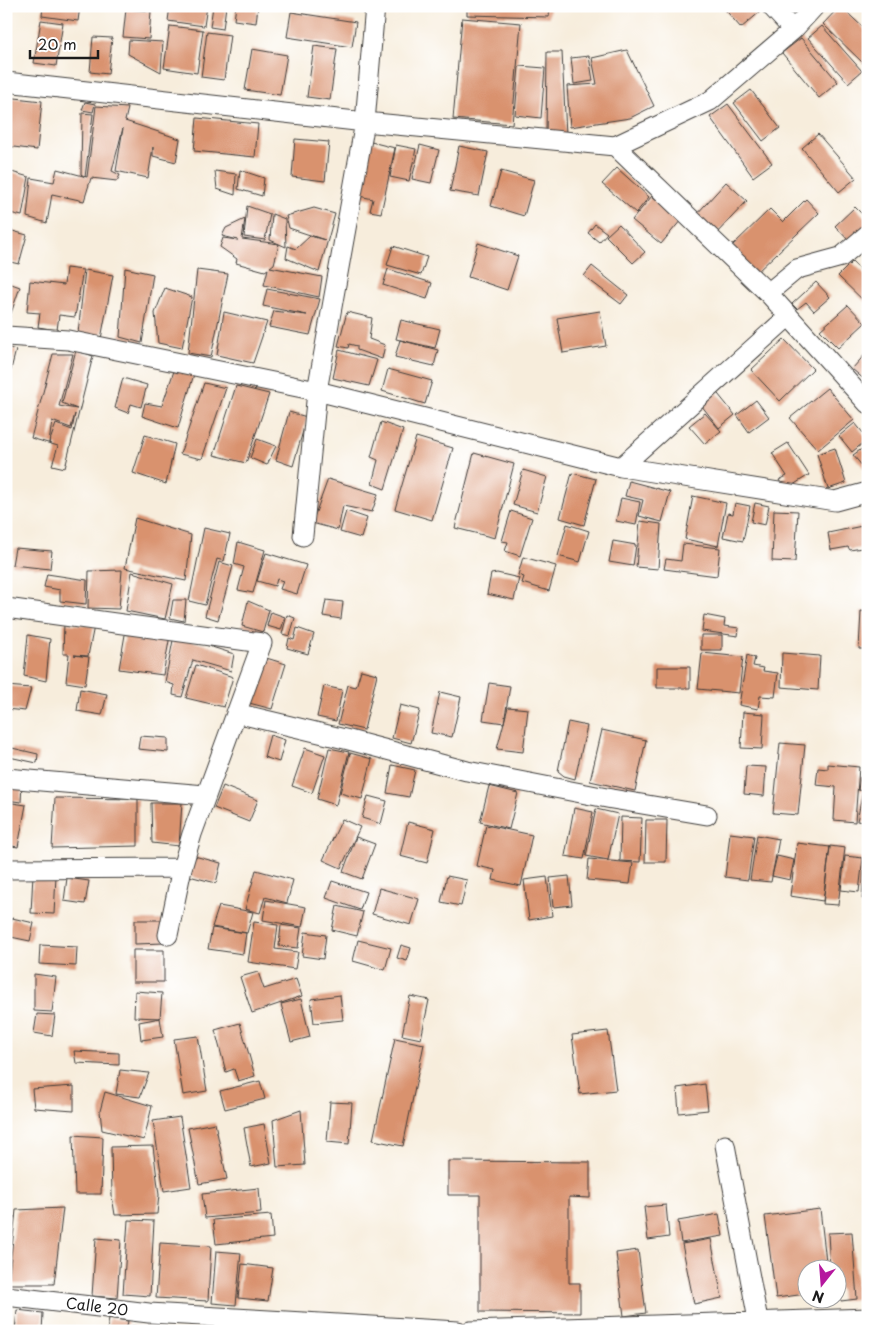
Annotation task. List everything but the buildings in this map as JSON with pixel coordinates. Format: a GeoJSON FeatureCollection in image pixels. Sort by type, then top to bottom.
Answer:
{"type":"FeatureCollection","features":[{"type":"Feature","properties":{"kind":"street"},"geometry":{"type":"LineString","coordinates":[[303,536],[317,391],[365,122],[375,6]]}},
{"type":"Feature","properties":{"kind":"street"},"geometry":{"type":"LineString","coordinates":[[771,6],[793,30]]}},
{"type":"Feature","properties":{"kind":"street"},"geometry":{"type":"LineString","coordinates":[[6,82],[365,122],[615,146],[710,102],[793,30],[815,6]]}},
{"type":"Feature","properties":{"kind":"street"},"geometry":{"type":"LineString","coordinates":[[615,146],[768,293],[868,404]]}},
{"type":"Feature","properties":{"kind":"street"},"geometry":{"type":"LineString","coordinates":[[768,293],[797,269],[841,257],[868,234]]}},
{"type":"Feature","properties":{"kind":"street"},"geometry":{"type":"LineString","coordinates":[[620,467],[789,316]]}},
{"type":"Feature","properties":{"kind":"street"},"geometry":{"type":"LineString","coordinates":[[6,336],[68,340],[317,391],[620,467],[835,501],[868,492]]}},
{"type":"Feature","properties":{"kind":"street"},"geometry":{"type":"LineString","coordinates":[[6,608],[262,643],[205,794],[182,868],[168,935]]}},
{"type":"Feature","properties":{"kind":"street"},"geometry":{"type":"LineString","coordinates":[[236,713],[467,771],[707,815]]}},
{"type":"Feature","properties":{"kind":"street"},"geometry":{"type":"LineString","coordinates":[[6,778],[205,794]]}},
{"type":"Feature","properties":{"kind":"street"},"geometry":{"type":"LineString","coordinates":[[6,869],[182,868]]}},
{"type":"Feature","properties":{"kind":"street"},"geometry":{"type":"LineString","coordinates":[[725,1145],[758,1320]]}},
{"type":"Feature","properties":{"kind":"street","name":"Calle 20"},"geometry":{"type":"LineString","coordinates":[[6,1296],[149,1313],[458,1331]]}},
{"type":"Feature","properties":{"kind":"street"},"geometry":{"type":"LineString","coordinates":[[470,1331],[758,1320],[868,1318]]}}]}
